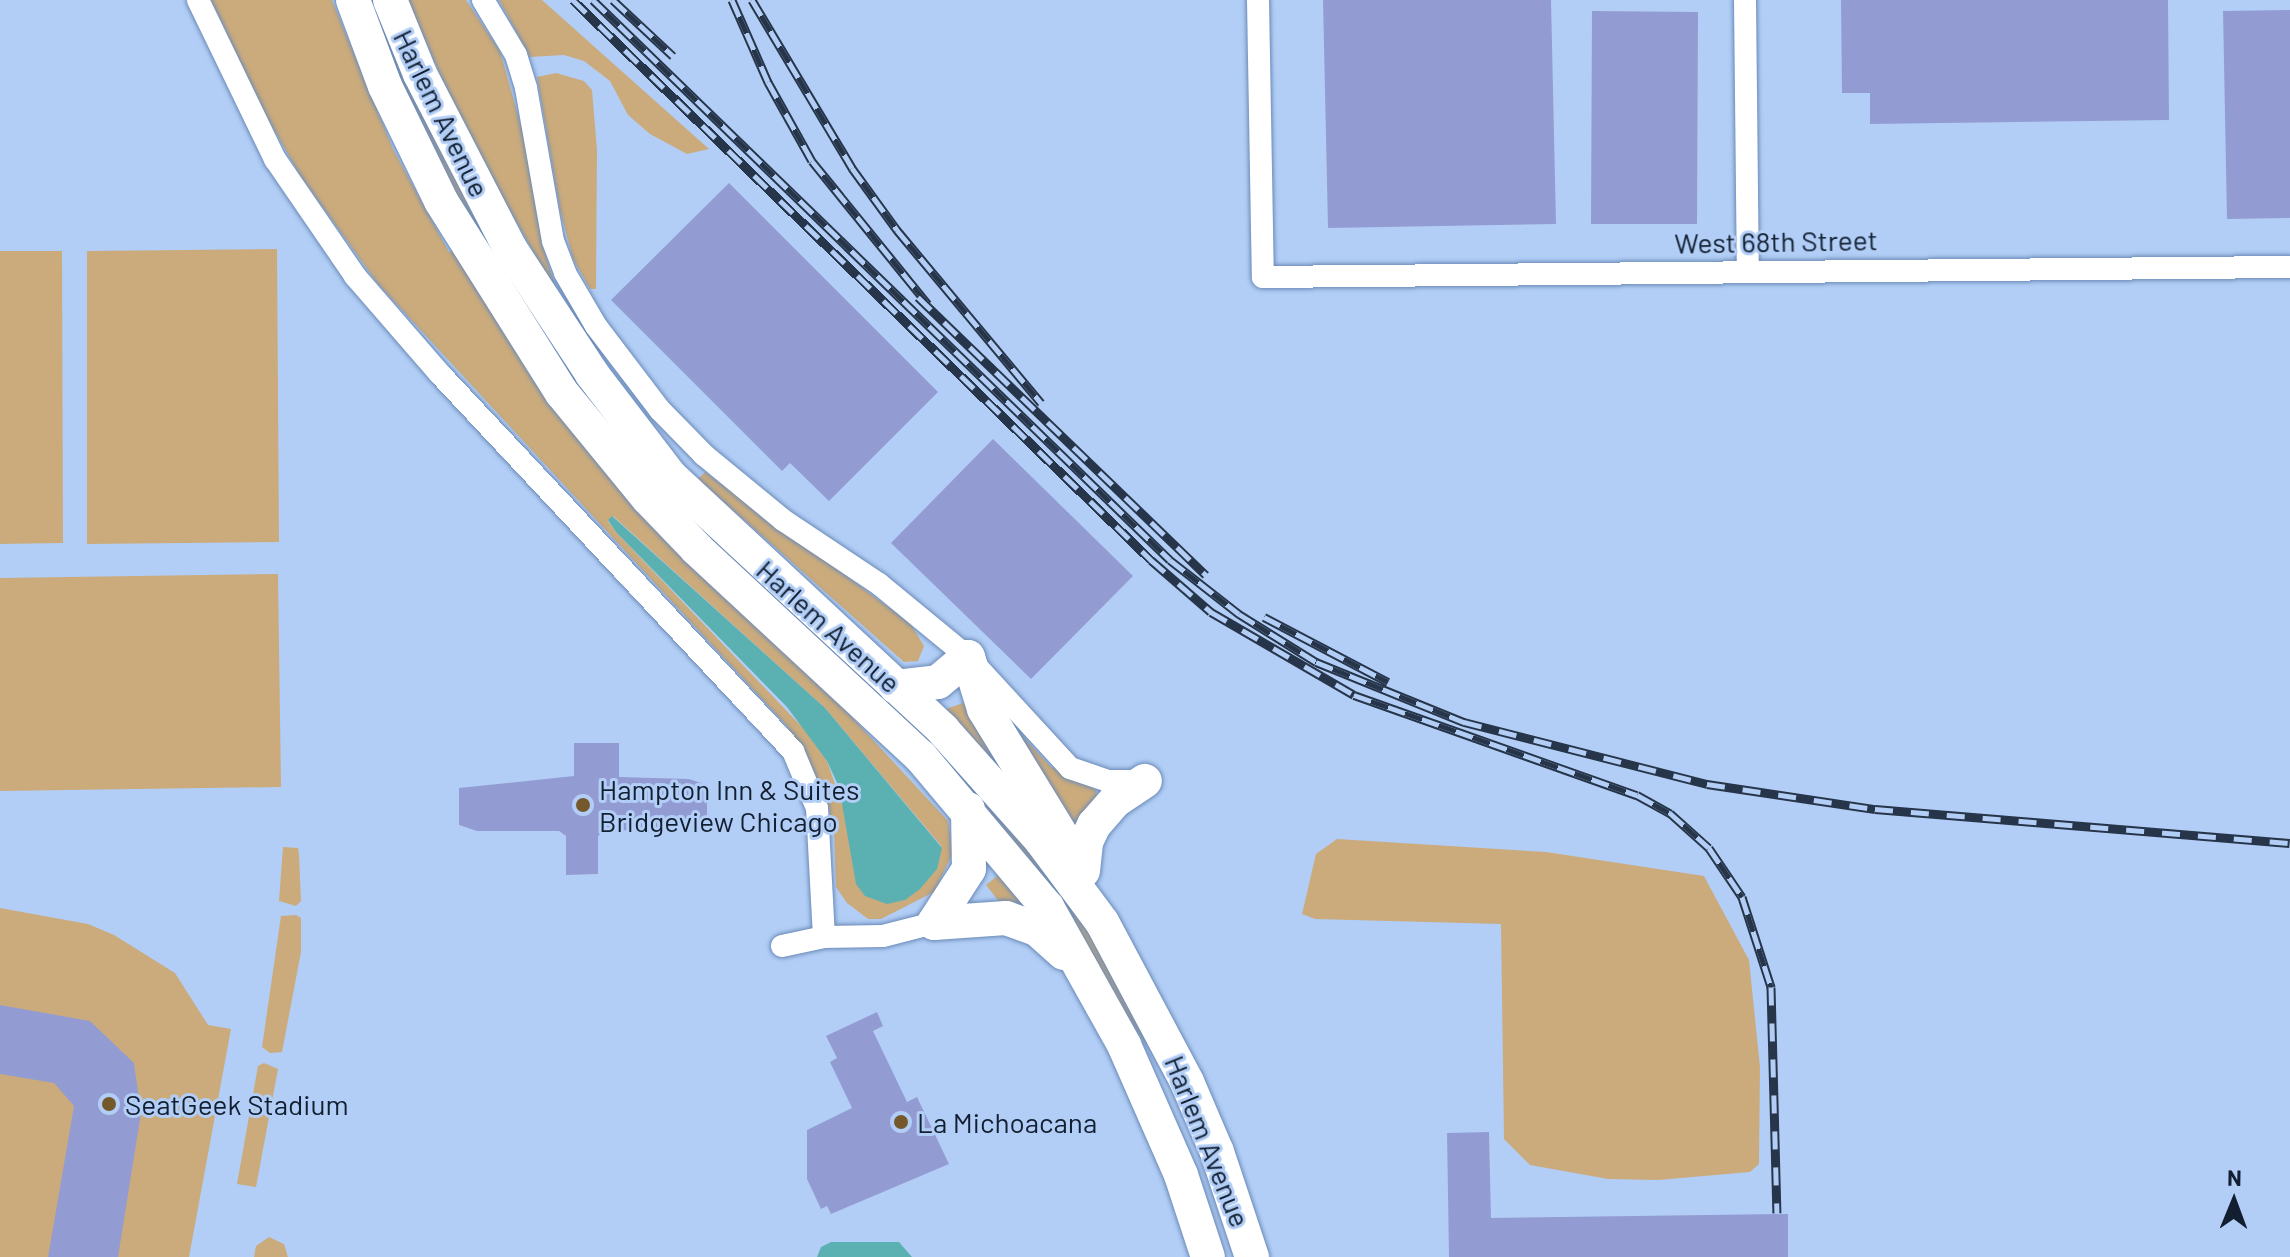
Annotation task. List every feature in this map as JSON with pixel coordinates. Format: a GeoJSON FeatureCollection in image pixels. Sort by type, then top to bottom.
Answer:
{"type":"FeatureCollection","features":[{"type":"Feature","properties":{"kind":"main road","name":"Harlem Avenue"},"geometry":{"type":"LineString","coordinates":[[353,0],[385,86],[441,201],[562,393],[648,498],[900,735],[968,809],[1047,907],[1150,1102],[1208,1257]]}},
{"type":"Feature","properties":{"kind":"main road","name":"Harlem Avenue"},"geometry":{"type":"LineString","coordinates":[[390,0],[474,185],[592,374],[670,476],[896,687],[996,786],[1102,922],[1187,1082],[1217,1152],[1252,1257]]}},
{"type":"Feature","properties":{"kind":"main road"},"geometry":{"type":"LineString","coordinates":[[896,687],[938,682],[968,657],[984,709],[1083,871],[1102,922]]}},
{"type":"Feature","properties":{"kind":"main road"},"geometry":{"type":"LineString","coordinates":[[1083,871],[1086,842],[1094,825],[1115,801],[1145,781]]}},
{"type":"Feature","properties":{"kind":"main road"},"geometry":{"type":"LineString","coordinates":[[934,923],[969,869],[968,809]]}},
{"type":"Feature","properties":{"kind":"main road"},"geometry":{"type":"LineString","coordinates":[[934,923],[988,916],[1020,922],[1037,929],[1084,973]]}},
{"type":"Feature","properties":{"kind":"street"},"geometry":{"type":"LineString","coordinates":[[198,0],[275,159],[355,276],[439,373],[793,751],[817,808],[824,937]]}},
{"type":"Feature","properties":{"kind":"street"},"geometry":{"type":"LineString","coordinates":[[483,0],[516,55],[553,241],[565,273],[596,326],[660,410],[704,455],[968,657],[1070,768],[1108,781],[1145,781]]}},
{"type":"Feature","properties":{"kind":"street","name":"West 68th Street"},"geometry":{"type":"LineString","coordinates":[[1258,0],[1263,277],[2290,267]]}},
{"type":"Feature","properties":{"kind":"street"},"geometry":{"type":"LineString","coordinates":[[1745,0],[1748,272]]}},
{"type":"Feature","properties":{"kind":"street"},"geometry":{"type":"LineString","coordinates":[[782,946],[824,937],[883,936],[934,923]]}},
{"type":"Feature","properties":{"kind":"shaded area"},"geometry":{"type":"Polygon","coordinates":[[[211,0],[332,0],[393,149],[449,252],[456,249],[826,689],[948,821],[953,853],[934,892],[881,919],[868,919],[847,903],[836,887],[834,830],[825,794],[787,726],[378,284],[301,177],[260,105],[211,0]],[[613,516],[608,521],[802,727],[827,761],[846,816],[942,847],[825,708],[613,516]]]}},
{"type":"Feature","properties":{"kind":"shaded area"},"geometry":{"type":"Polygon","coordinates":[[[365,0],[377,0],[438,145],[542,327],[984,792],[1092,935],[1152,1052],[1123,1010],[752,587],[599,422],[450,195],[365,0]]]}},
{"type":"Feature","properties":{"kind":"shaded area"},"geometry":{"type":"Polygon","coordinates":[[[407,0],[466,0],[500,51],[526,144],[542,244],[558,295],[469,139],[407,0]]]}},
{"type":"Feature","properties":{"kind":"shaded area"},"geometry":{"type":"Polygon","coordinates":[[[499,0],[542,0],[709,149],[687,154],[650,134],[628,115],[610,81],[584,61],[564,55],[530,57],[499,0]]]}},
{"type":"Feature","properties":{"kind":"shaded area"},"geometry":{"type":"Polygon","coordinates":[[[556,73],[584,81],[592,90],[597,150],[596,289],[590,289],[573,259],[560,210],[537,77],[556,73]]]}},
{"type":"Feature","properties":{"kind":"shaded area"},"geometry":{"type":"Polygon","coordinates":[[[277,249],[279,542],[87,544],[87,251],[277,249]]]}},
{"type":"Feature","properties":{"kind":"shaded area"},"geometry":{"type":"Polygon","coordinates":[[[0,251],[62,251],[63,543],[0,544],[0,251]]]}},
{"type":"Feature","properties":{"kind":"shaded area"},"geometry":{"type":"Polygon","coordinates":[[[705,472],[910,623],[924,646],[918,661],[904,662],[698,479],[705,472]]]}},
{"type":"Feature","properties":{"kind":"shaded area"},"geometry":{"type":"Polygon","coordinates":[[[612,516],[825,708],[942,848],[937,869],[920,889],[905,900],[887,904],[865,896],[856,884],[839,787],[827,761],[787,707],[616,532],[608,520],[612,516]]]}},
{"type":"Feature","properties":{"kind":"shaded area"},"geometry":{"type":"Polygon","coordinates":[[[278,574],[281,787],[0,791],[0,578],[278,574]]]}},
{"type":"Feature","properties":{"kind":"shaded area"},"geometry":{"type":"Polygon","coordinates":[[[963,703],[1020,790],[945,715],[946,709],[963,703]]]}},
{"type":"Feature","properties":{"kind":"shaded area"},"geometry":{"type":"Polygon","coordinates":[[[1015,728],[1050,766],[1096,790],[1097,798],[1078,824],[1070,824],[1015,728]]]}},
{"type":"Feature","properties":{"kind":"shaded area"},"geometry":{"type":"Polygon","coordinates":[[[1337,839],[1546,852],[1704,876],[1749,960],[1760,1067],[1759,1164],[1750,1172],[1658,1180],[1608,1179],[1530,1165],[1504,1139],[1501,924],[1315,919],[1302,914],[1316,854],[1337,839]]]}},
{"type":"Feature","properties":{"kind":"shaded area"},"geometry":{"type":"Polygon","coordinates":[[[283,847],[298,848],[301,901],[296,906],[279,901],[283,847]]]}},
{"type":"Feature","properties":{"kind":"shaded area"},"geometry":{"type":"Polygon","coordinates":[[[1002,872],[1029,906],[1025,910],[1000,903],[986,885],[1002,872]]]}},
{"type":"Feature","properties":{"kind":"shaded area","name":"SeatGeek Stadium"},"geometry":{"type":"Polygon","coordinates":[[[0,908],[88,924],[114,935],[175,973],[208,1025],[231,1029],[189,1257],[0,1257],[0,908]]]}},
{"type":"Feature","properties":{"kind":"shaded area"},"geometry":{"type":"Polygon","coordinates":[[[296,915],[301,918],[301,952],[282,1052],[270,1053],[262,1047],[281,916],[296,915]]]}},
{"type":"Feature","properties":{"kind":"shaded area"},"geometry":{"type":"Polygon","coordinates":[[[264,1063],[278,1069],[256,1187],[237,1184],[258,1066],[264,1063]]]}},
{"type":"Feature","properties":{"kind":"shaded area"},"geometry":{"type":"Polygon","coordinates":[[[269,1237],[284,1244],[288,1257],[254,1257],[256,1246],[269,1237]]]}},
{"type":"Feature","properties":{"kind":"shaded area"},"geometry":{"type":"Polygon","coordinates":[[[831,1242],[899,1242],[912,1257],[817,1257],[821,1247],[831,1242]]]}},
{"type":"Feature","properties":{"kind":"building"},"geometry":{"type":"Polygon","coordinates":[[[1323,0],[1551,0],[1556,224],[1328,228],[1323,0]]]}},
{"type":"Feature","properties":{"kind":"building"},"geometry":{"type":"Polygon","coordinates":[[[1841,0],[2168,0],[2169,120],[1870,124],[1870,93],[1842,93],[1841,0]]]}},
{"type":"Feature","properties":{"kind":"building"},"geometry":{"type":"Polygon","coordinates":[[[2290,10],[2290,218],[2227,219],[2223,11],[2290,10]]]}},
{"type":"Feature","properties":{"kind":"building"},"geometry":{"type":"Polygon","coordinates":[[[1592,11],[1698,12],[1697,224],[1591,224],[1592,11]]]}},
{"type":"Feature","properties":{"kind":"building"},"geometry":{"type":"Polygon","coordinates":[[[729,183],[938,392],[829,501],[790,463],[782,471],[611,300],[729,183]]]}},
{"type":"Feature","properties":{"kind":"building"},"geometry":{"type":"Polygon","coordinates":[[[993,439],[1133,576],[1031,679],[891,543],[993,439]]]}},
{"type":"Feature","properties":{"kind":"building","name":"Hampton Inn & Suites Bridgeview Chicago"},"geometry":{"type":"Polygon","coordinates":[[[574,743],[619,743],[619,777],[689,779],[707,785],[707,821],[690,828],[605,831],[598,836],[598,874],[566,875],[566,836],[559,831],[477,831],[459,825],[459,788],[574,776],[574,743]]]}},
{"type":"Feature","properties":{"kind":"building"},"geometry":{"type":"Polygon","coordinates":[[[0,1005],[90,1021],[134,1063],[141,1113],[118,1257],[48,1257],[74,1106],[54,1083],[0,1074],[0,1005]]]}},
{"type":"Feature","properties":{"kind":"building"},"geometry":{"type":"Polygon","coordinates":[[[877,1012],[883,1026],[873,1031],[907,1102],[917,1097],[949,1164],[831,1214],[827,1206],[821,1209],[807,1179],[807,1130],[852,1108],[830,1062],[837,1058],[826,1036],[877,1012]]]}},
{"type":"Feature","properties":{"kind":"building"},"geometry":{"type":"Polygon","coordinates":[[[1489,1132],[1491,1218],[1788,1214],[1788,1257],[1449,1257],[1447,1133],[1489,1132]]]}},
{"type":"Feature","properties":{"kind":"railway"},"geometry":{"type":"LineString","coordinates":[[573,0],[1151,560],[1211,612],[1354,695],[1637,795],[1670,813],[1709,848],[1742,897],[1771,987],[1777,1213]]}},
{"type":"Feature","properties":{"kind":"railway"},"geometry":{"type":"LineString","coordinates":[[593,0],[1170,560],[1239,614],[1316,662],[1464,722],[1707,784],[1875,809],[2290,843]]}},
{"type":"Feature","properties":{"kind":"railway"},"geometry":{"type":"LineString","coordinates":[[613,0],[673,56]]}},
{"type":"Feature","properties":{"kind":"railway"},"geometry":{"type":"LineString","coordinates":[[732,0],[768,82],[812,161],[928,304]]}},
{"type":"Feature","properties":{"kind":"railway"},"geometry":{"type":"LineString","coordinates":[[752,0],[852,168],[897,230],[1041,403]]}},
{"type":"Feature","properties":{"kind":"railway"},"geometry":{"type":"LineString","coordinates":[[918,297],[1206,575]]}},
{"type":"Feature","properties":{"kind":"railway"},"geometry":{"type":"LineString","coordinates":[[1264,617],[1388,682]]}},
{"type":"Feature","properties":{"kind":"place","name":"Hampton Inn & Suites Bridgeview Chicago"},"geometry":{"type":"Point","coordinates":[583,805]}},
{"type":"Feature","properties":{"kind":"place","name":"SeatGeek Stadium"},"geometry":{"type":"Point","coordinates":[109,1104]}},
{"type":"Feature","properties":{"kind":"place","name":"La Michoacana"},"geometry":{"type":"Point","coordinates":[901,1122]}}]}
